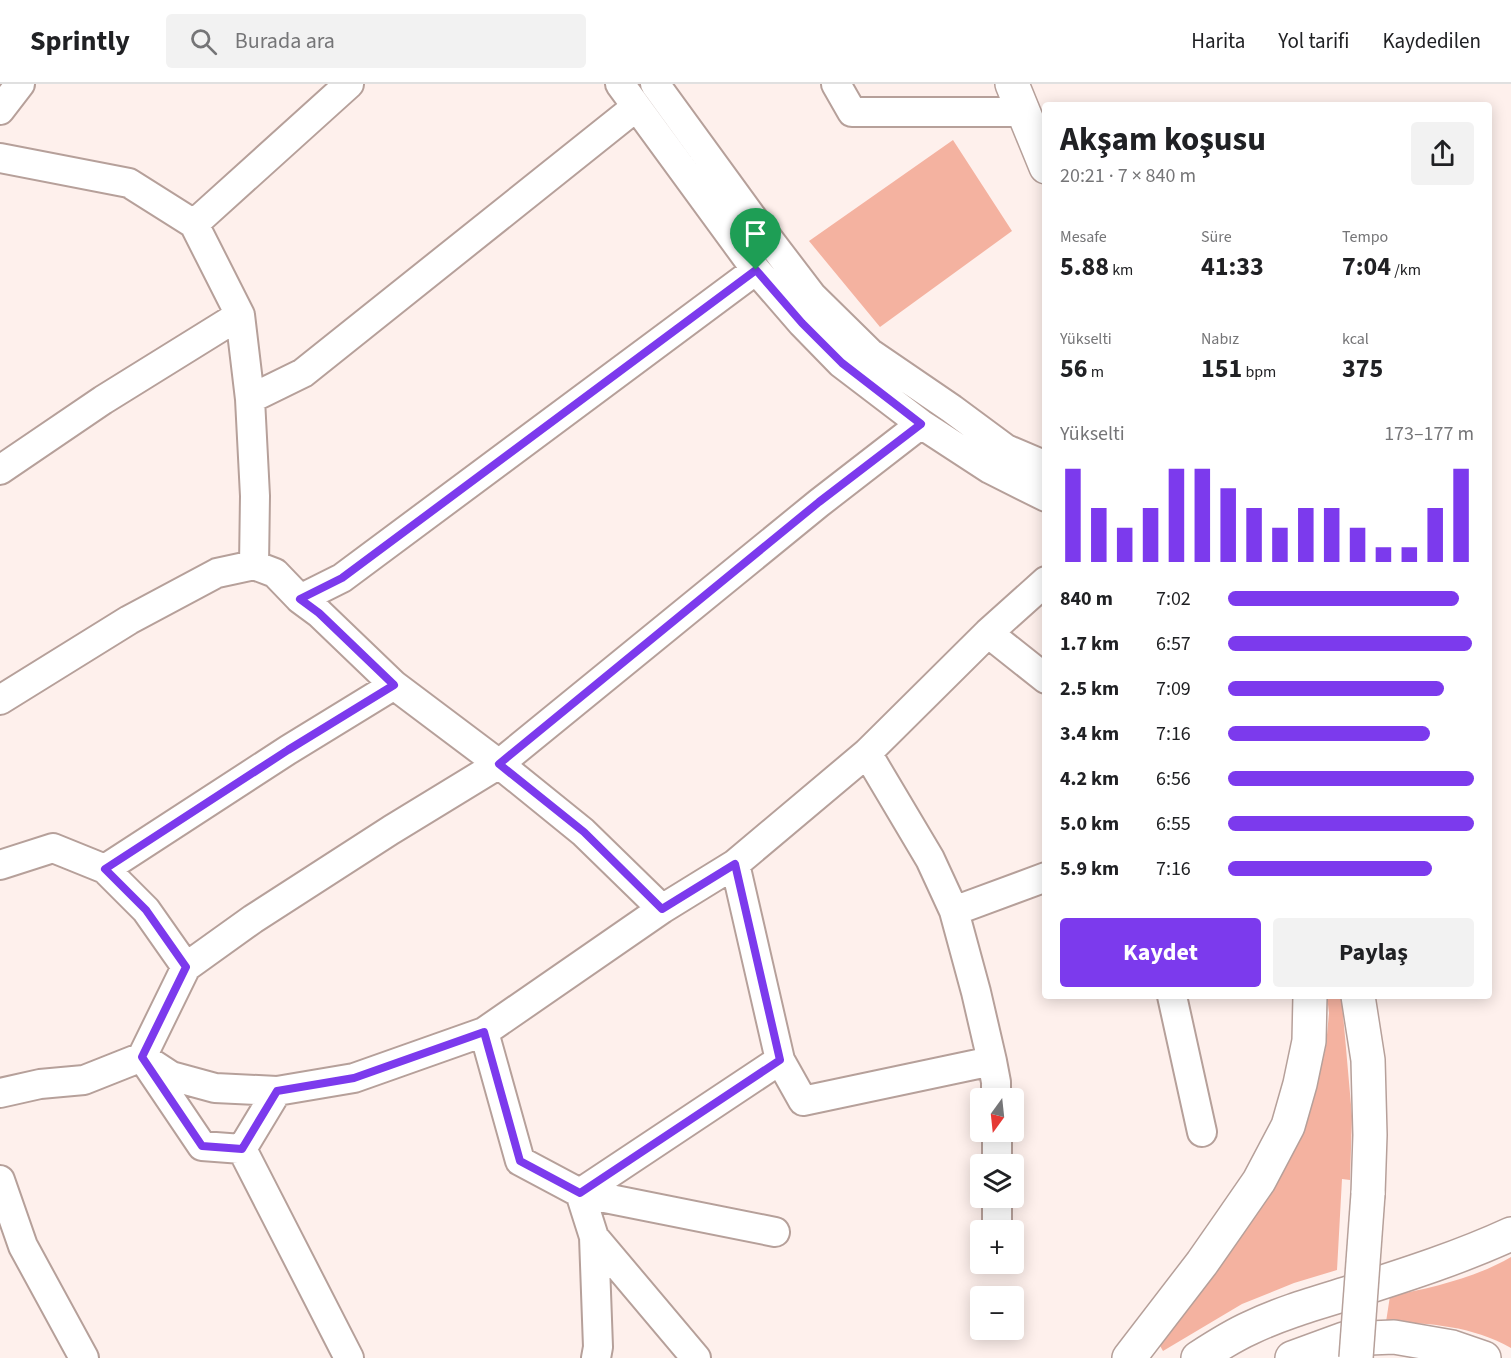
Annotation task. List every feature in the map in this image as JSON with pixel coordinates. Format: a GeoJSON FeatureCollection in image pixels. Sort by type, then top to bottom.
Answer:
{"type":"FeatureCollection","features":[{"type":"Feature","properties":{"kind":"main road"},"geometry":{"type":"LineString","coordinates":[[1018,98],[1042,157]]}},
{"type":"Feature","properties":{"kind":"main road"},"geometry":{"type":"LineString","coordinates":[[1129,1358],[1233,1221],[1259,1181],[1288,1126],[1309,1041],[1310,999]]}},
{"type":"Feature","properties":{"kind":"main road"},"geometry":{"type":"LineString","coordinates":[[1356,1358],[1370,1135],[1368,1060],[1358,999]]}},
{"type":"Feature","properties":{"kind":"main road"},"geometry":{"type":"LineString","coordinates":[[1198,1358],[1251,1327],[1427,1268],[1511,1234]]}},
{"type":"Feature","properties":{"kind":"main road"},"geometry":{"type":"LineString","coordinates":[[1292,1358],[1344,1339],[1394,1337],[1452,1347],[1484,1358]]}},
{"type":"Feature","properties":{"kind":"street"},"geometry":{"type":"LineString","coordinates":[[0,110],[20,84]]}},
{"type":"Feature","properties":{"kind":"street"},"geometry":{"type":"LineString","coordinates":[[194,224],[349,84]]}},
{"type":"Feature","properties":{"kind":"street"},"geometry":{"type":"LineString","coordinates":[[655,84],[757,225],[820,304],[870,353],[1006,449],[1042,464]]}},
{"type":"Feature","properties":{"kind":"street"},"geometry":{"type":"LineString","coordinates":[[836,84],[852,112],[1018,98]]}},
{"type":"Feature","properties":{"kind":"street"},"geometry":{"type":"LineString","coordinates":[[250,399],[303,373],[628,95],[756,270],[802,323],[842,363],[921,424],[990,469],[1042,495]]}},
{"type":"Feature","properties":{"kind":"street"},"geometry":{"type":"LineString","coordinates":[[0,158],[129,183],[194,224],[240,315],[250,399],[255,496],[254,565]]}},
{"type":"Feature","properties":{"kind":"street"},"geometry":{"type":"LineString","coordinates":[[300,599],[342,578],[756,270]]}},
{"type":"Feature","properties":{"kind":"street"},"geometry":{"type":"LineString","coordinates":[[0,470],[103,400],[240,315]]}},
{"type":"Feature","properties":{"kind":"street"},"geometry":{"type":"LineString","coordinates":[[0,1093],[40,1084],[84,1080],[142,1057],[186,967],[263,912],[499,764],[819,502],[921,424]]}},
{"type":"Feature","properties":{"kind":"street"},"geometry":{"type":"LineString","coordinates":[[0,700],[129,620],[198,583],[218,573],[254,565],[275,573],[394,685],[584,832],[662,909]]}},
{"type":"Feature","properties":{"kind":"street"},"geometry":{"type":"LineString","coordinates":[[142,1057],[171,1076],[215,1088],[277,1091],[354,1078],[484,1032],[662,909],[735,864],[867,753],[988,633],[1042,585]]}},
{"type":"Feature","properties":{"kind":"street"},"geometry":{"type":"LineString","coordinates":[[988,633],[1042,676]]}},
{"type":"Feature","properties":{"kind":"street"},"geometry":{"type":"LineString","coordinates":[[105,869],[288,750],[394,685]]}},
{"type":"Feature","properties":{"kind":"street"},"geometry":{"type":"LineString","coordinates":[[867,753],[930,859],[954,910],[976,992],[996,1088]]}},
{"type":"Feature","properties":{"kind":"street"},"geometry":{"type":"LineString","coordinates":[[0,865],[53,848],[105,869],[146,910],[186,967]]}},
{"type":"Feature","properties":{"kind":"street"},"geometry":{"type":"LineString","coordinates":[[735,864],[780,1060],[804,1101],[992,1061]]}},
{"type":"Feature","properties":{"kind":"street"},"geometry":{"type":"LineString","coordinates":[[954,910],[1042,878]]}},
{"type":"Feature","properties":{"kind":"street"},"geometry":{"type":"LineString","coordinates":[[1173,999],[1202,1132]]}},
{"type":"Feature","properties":{"kind":"street"},"geometry":{"type":"LineString","coordinates":[[484,1032],[520,1161],[580,1193],[775,1232]]}},
{"type":"Feature","properties":{"kind":"street"},"geometry":{"type":"LineString","coordinates":[[142,1057],[202,1146],[242,1149]]}},
{"type":"Feature","properties":{"kind":"street"},"geometry":{"type":"LineString","coordinates":[[580,1193],[780,1060]]}},
{"type":"Feature","properties":{"kind":"street"},"geometry":{"type":"LineString","coordinates":[[242,1149],[277,1091]]}},
{"type":"Feature","properties":{"kind":"street"},"geometry":{"type":"LineString","coordinates":[[242,1149],[349,1358]]}},
{"type":"Feature","properties":{"kind":"street"},"geometry":{"type":"LineString","coordinates":[[0,1180],[23,1246],[84,1358]]}},
{"type":"Feature","properties":{"kind":"street"},"geometry":{"type":"LineString","coordinates":[[580,1193],[594,1237],[598,1347],[596,1358]]}},
{"type":"Feature","properties":{"kind":"street"},"geometry":{"type":"LineString","coordinates":[[594,1237],[696,1358]]}},
{"type":"Feature","properties":{"kind":"shaded area"},"geometry":{"type":"Polygon","coordinates":[[[953,140],[1012,231],[880,327],[809,241],[953,140]]]}},
{"type":"Feature","properties":{"kind":"shaded area"},"geometry":{"type":"Polygon","coordinates":[[[1327,999],[1341,999],[1352,1116],[1350,1180],[1342,1179],[1337,1270],[1294,1283],[1242,1304],[1163,1351],[1159,1344],[1295,1147],[1314,1098],[1326,1046],[1329,1013],[1327,999]]]}},
{"type":"Feature","properties":{"kind":"shaded area"},"geometry":{"type":"Polygon","coordinates":[[[1511,1257],[1511,1348],[1466,1330],[1419,1323],[1386,1322],[1390,1296],[1437,1286],[1483,1271],[1511,1257]]]}},
{"type":"Feature","properties":{"kind":"route"},"geometry":{"type":"LineString","coordinates":[[756,270],[802,323],[842,363],[921,424],[819,502],[499,764],[584,832],[662,909],[735,864],[780,1060],[580,1193],[520,1161],[484,1032],[354,1078],[277,1091],[242,1149],[202,1146],[142,1057],[186,967],[146,910],[105,869],[288,750],[394,685],[319,613],[300,599],[342,578],[756,270]]}}]}
